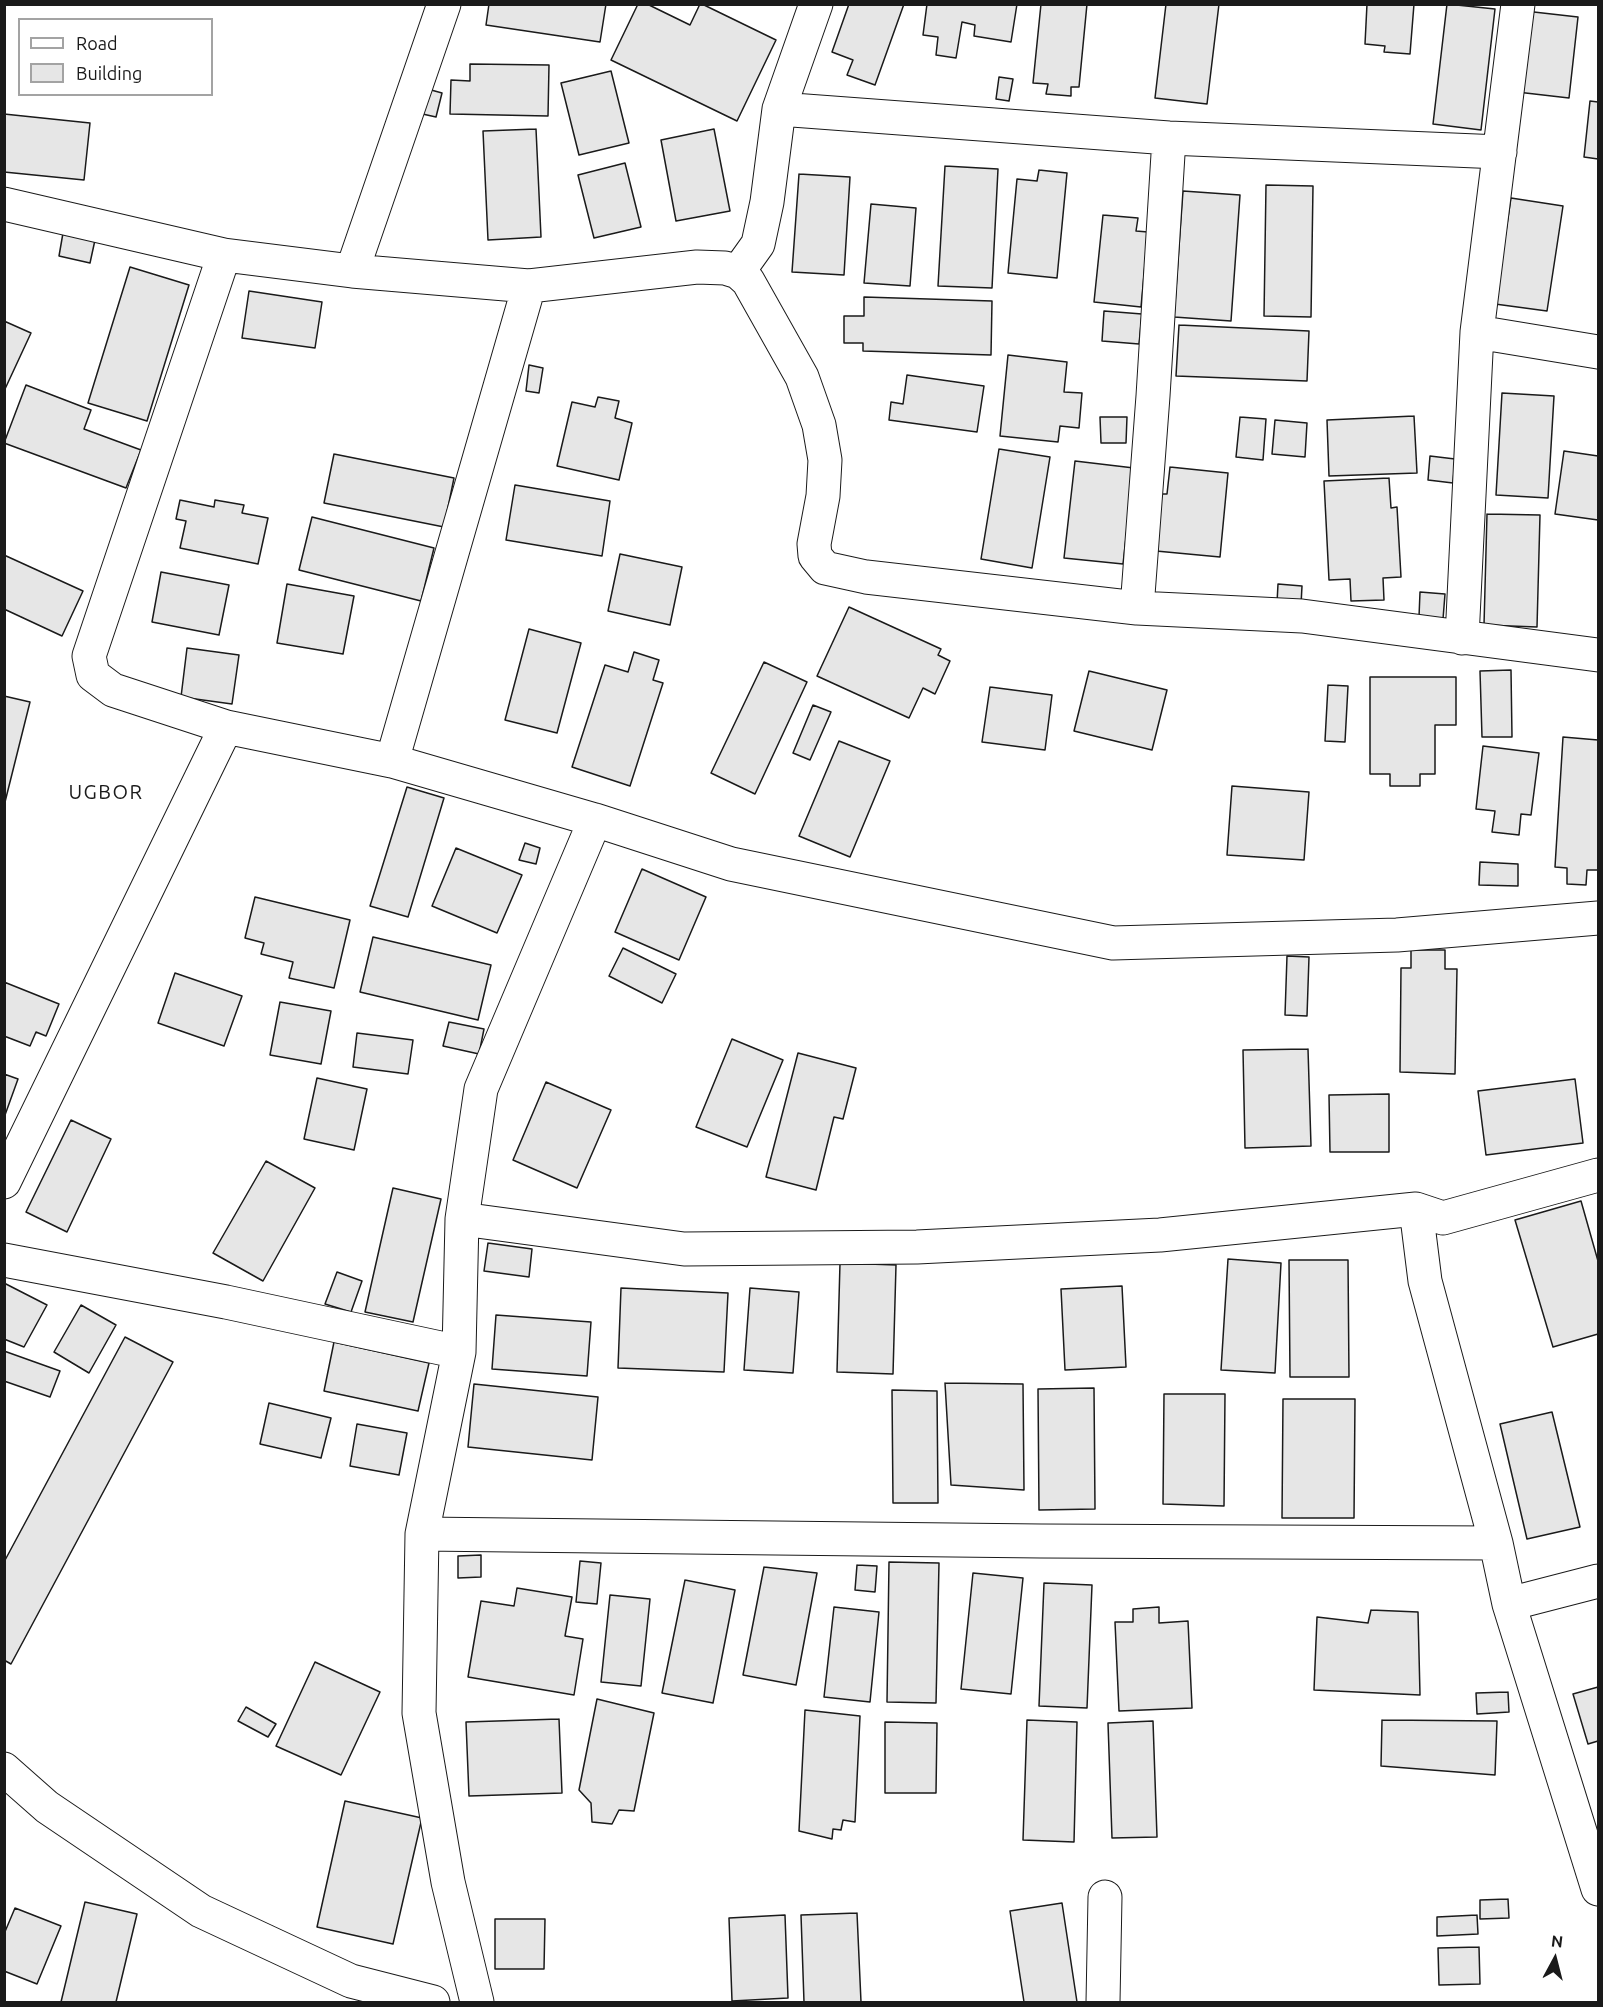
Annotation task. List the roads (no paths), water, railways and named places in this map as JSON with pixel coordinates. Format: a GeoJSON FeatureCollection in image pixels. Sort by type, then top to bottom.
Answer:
{"type":"FeatureCollection","features":[{"type":"Feature","properties":{"kind":"street"},"geometry":{"type":"LineString","coordinates":[[352,271],[444,4]]}},
{"type":"Feature","properties":{"kind":"street"},"geometry":{"type":"LineString","coordinates":[[738,272],[758,244],[767,202],[779,109],[816,4]]}},
{"type":"Feature","properties":{"kind":"street"},"geometry":{"type":"LineString","coordinates":[[1462,638],[1478,333],[1518,4]]}},
{"type":"Feature","properties":{"kind":"street"},"geometry":{"type":"LineString","coordinates":[[779,109],[1169,138],[1500,152]]}},
{"type":"Feature","properties":{"kind":"street"},"geometry":{"type":"LineString","coordinates":[[1137,608],[1169,138]]}},
{"type":"Feature","properties":{"kind":"street"},"geometry":{"type":"LineString","coordinates":[[4,204],[224,255],[352,271],[530,286],[697,267],[725,268],[738,272],[748,281],[802,377],[819,425],[825,460],[823,496],[814,544],[816,556],[825,568],[866,577],[1137,608],[1302,616],[1599,655]]}},
{"type":"Feature","properties":{"kind":"street"},"geometry":{"type":"LineString","coordinates":[[224,255],[89,656],[93,675],[113,690],[226,727],[392,761],[596,820],[731,864],[1113,944],[1398,935],[1599,918]]}},
{"type":"Feature","properties":{"kind":"street"},"geometry":{"type":"LineString","coordinates":[[392,761],[530,286]]}},
{"type":"Feature","properties":{"kind":"street"},"geometry":{"type":"LineString","coordinates":[[1478,333],[1599,352]]}},
{"type":"Feature","properties":{"kind":"street"},"geometry":{"type":"LineString","coordinates":[[4,1182],[226,727]]}},
{"type":"Feature","properties":{"kind":"street"},"geometry":{"type":"LineString","coordinates":[[477,2002],[448,1882],[419,1713],[422,1534],[459,1352],[462,1219],[481,1089],[596,820]]}},
{"type":"Feature","properties":{"kind":"street"},"geometry":{"type":"LineString","coordinates":[[462,1219],[684,1248],[906,1247],[1160,1235],[1416,1209],[1443,1218],[1599,1175]]}},
{"type":"Feature","properties":{"kind":"street"},"geometry":{"type":"LineString","coordinates":[[1416,1209],[1425,1281],[1496,1543],[1509,1604],[1599,1890]]}},
{"type":"Feature","properties":{"kind":"street"},"geometry":{"type":"LineString","coordinates":[[4,1260],[226,1302],[459,1352]]}},
{"type":"Feature","properties":{"kind":"street"},"geometry":{"type":"LineString","coordinates":[[422,1534],[1041,1541],[1496,1543]]}},
{"type":"Feature","properties":{"kind":"street"},"geometry":{"type":"LineString","coordinates":[[1509,1604],[1599,1581]]}},
{"type":"Feature","properties":{"kind":"street"},"geometry":{"type":"LineString","coordinates":[[4,1769],[47,1807],[201,1911],[351,1981],[433,2002]]}},
{"type":"Feature","properties":{"kind":"street"},"geometry":{"type":"LineString","coordinates":[[1103,2002],[1105,1897]]}},
{"type":"Feature","properties":{"kind":"district","name":"UGBOR"},"geometry":{"type":"Point","coordinates":[106,792]}}]}
